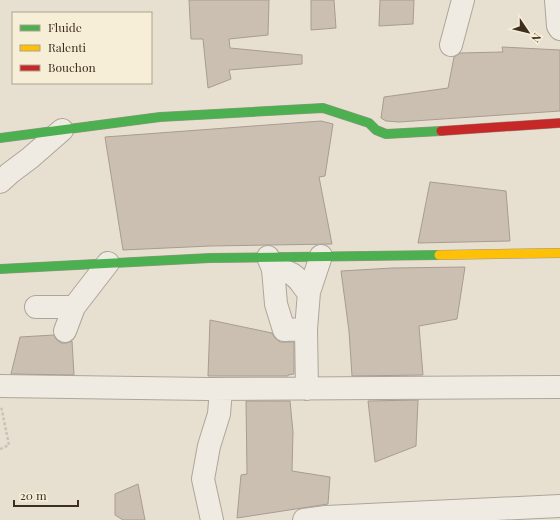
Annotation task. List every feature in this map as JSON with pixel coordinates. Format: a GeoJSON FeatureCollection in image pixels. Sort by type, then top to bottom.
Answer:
{"type":"FeatureCollection","features":[{"type":"Feature","properties":{"kind":"street"},"geometry":{"type":"LineString","coordinates":[[451,45],[463,0]]}},
{"type":"Feature","properties":{"kind":"street"},"geometry":{"type":"LineString","coordinates":[[556,0],[558,26],[560,29]]}},
{"type":"Feature","properties":{"kind":"street"},"geometry":{"type":"LineString","coordinates":[[0,138],[160,117],[322,108],[369,123],[380,134],[560,123]]}},
{"type":"Feature","properties":{"kind":"street"},"geometry":{"type":"LineString","coordinates":[[0,182],[62,130]]}},
{"type":"Feature","properties":{"kind":"street"},"geometry":{"type":"LineString","coordinates":[[0,269],[210,258],[271,264],[321,256],[560,253]]}},
{"type":"Feature","properties":{"kind":"street"},"geometry":{"type":"LineString","coordinates":[[307,389],[306,328],[309,292],[321,256]]}},
{"type":"Feature","properties":{"kind":"street"},"geometry":{"type":"LineString","coordinates":[[65,331],[74,307],[108,263]]}},
{"type":"Feature","properties":{"kind":"street"},"geometry":{"type":"LineString","coordinates":[[271,264],[290,272],[296,277],[306,291],[309,292]]}},
{"type":"Feature","properties":{"kind":"street"},"geometry":{"type":"LineString","coordinates":[[271,264],[276,304],[284,330],[306,328]]}},
{"type":"Feature","properties":{"kind":"street"},"geometry":{"type":"LineString","coordinates":[[36,307],[74,307]]}},
{"type":"Feature","properties":{"kind":"street"},"geometry":{"type":"LineString","coordinates":[[0,386],[221,389],[560,387]]}},
{"type":"Feature","properties":{"kind":"street"},"geometry":{"type":"LineString","coordinates":[[212,520],[203,480],[209,446],[219,414],[221,389]]}},
{"type":"Feature","properties":{"kind":"street"},"geometry":{"type":"LineString","coordinates":[[304,520],[326,517],[560,506]]}},
{"type":"Feature","properties":{"kind":"path"},"geometry":{"type":"LineString","coordinates":[[0,402],[9,445],[0,449]]}},
{"type":"Feature","properties":{"kind":"building"},"geometry":{"type":"Polygon","coordinates":[[[189,0],[269,0],[268,35],[229,39],[230,48],[302,55],[302,64],[229,70],[231,79],[208,88],[203,39],[191,39],[189,0]]]}},
{"type":"Feature","properties":{"kind":"building"},"geometry":{"type":"Polygon","coordinates":[[[311,0],[334,0],[336,28],[311,30],[311,0]]]}},
{"type":"Feature","properties":{"kind":"building"},"geometry":{"type":"Polygon","coordinates":[[[380,0],[414,0],[413,24],[379,26],[380,0]]]}},
{"type":"Feature","properties":{"kind":"building"},"geometry":{"type":"Polygon","coordinates":[[[502,47],[560,50],[560,111],[399,122],[386,121],[381,118],[384,97],[448,88],[454,57],[460,53],[503,52],[502,47]]]}},
{"type":"Feature","properties":{"kind":"building"},"geometry":{"type":"Polygon","coordinates":[[[321,121],[333,124],[325,176],[319,177],[332,244],[210,246],[123,250],[105,137],[321,121]]]}},
{"type":"Feature","properties":{"kind":"building"},"geometry":{"type":"Polygon","coordinates":[[[430,182],[506,191],[510,241],[418,243],[430,182]]]}},
{"type":"Feature","properties":{"kind":"building"},"geometry":{"type":"Polygon","coordinates":[[[465,267],[457,319],[419,326],[423,375],[352,376],[349,331],[341,271],[392,268],[465,267]]]}},
{"type":"Feature","properties":{"kind":"building"},"geometry":{"type":"Polygon","coordinates":[[[210,320],[272,333],[280,342],[294,342],[294,374],[288,376],[208,376],[210,320]]]}},
{"type":"Feature","properties":{"kind":"building"},"geometry":{"type":"Polygon","coordinates":[[[54,335],[61,343],[72,341],[74,375],[11,374],[20,337],[54,335]]]}},
{"type":"Feature","properties":{"kind":"building"},"geometry":{"type":"Polygon","coordinates":[[[418,400],[416,446],[375,462],[368,401],[418,400]]]}},
{"type":"Feature","properties":{"kind":"building"},"geometry":{"type":"Polygon","coordinates":[[[246,401],[290,401],[293,432],[292,471],[330,477],[328,504],[237,518],[241,475],[247,474],[246,401]]]}},
{"type":"Feature","properties":{"kind":"building"},"geometry":{"type":"Polygon","coordinates":[[[138,484],[145,520],[123,520],[115,515],[115,494],[138,484]]]}},
{"type":"Feature","properties":{"kind":"traffic: fast"},"geometry":{"type":"LineString","coordinates":[[0,138],[160,117],[323,108],[369,123],[376,130],[386,134],[441,131]]}},
{"type":"Feature","properties":{"kind":"traffic: fast"},"geometry":{"type":"LineString","coordinates":[[0,269],[210,258],[439,255]]}},
{"type":"Feature","properties":{"kind":"traffic: slow"},"geometry":{"type":"LineString","coordinates":[[439,255],[560,253]]}},
{"type":"Feature","properties":{"kind":"traffic: jam"},"geometry":{"type":"LineString","coordinates":[[441,131],[560,123]]}}]}
